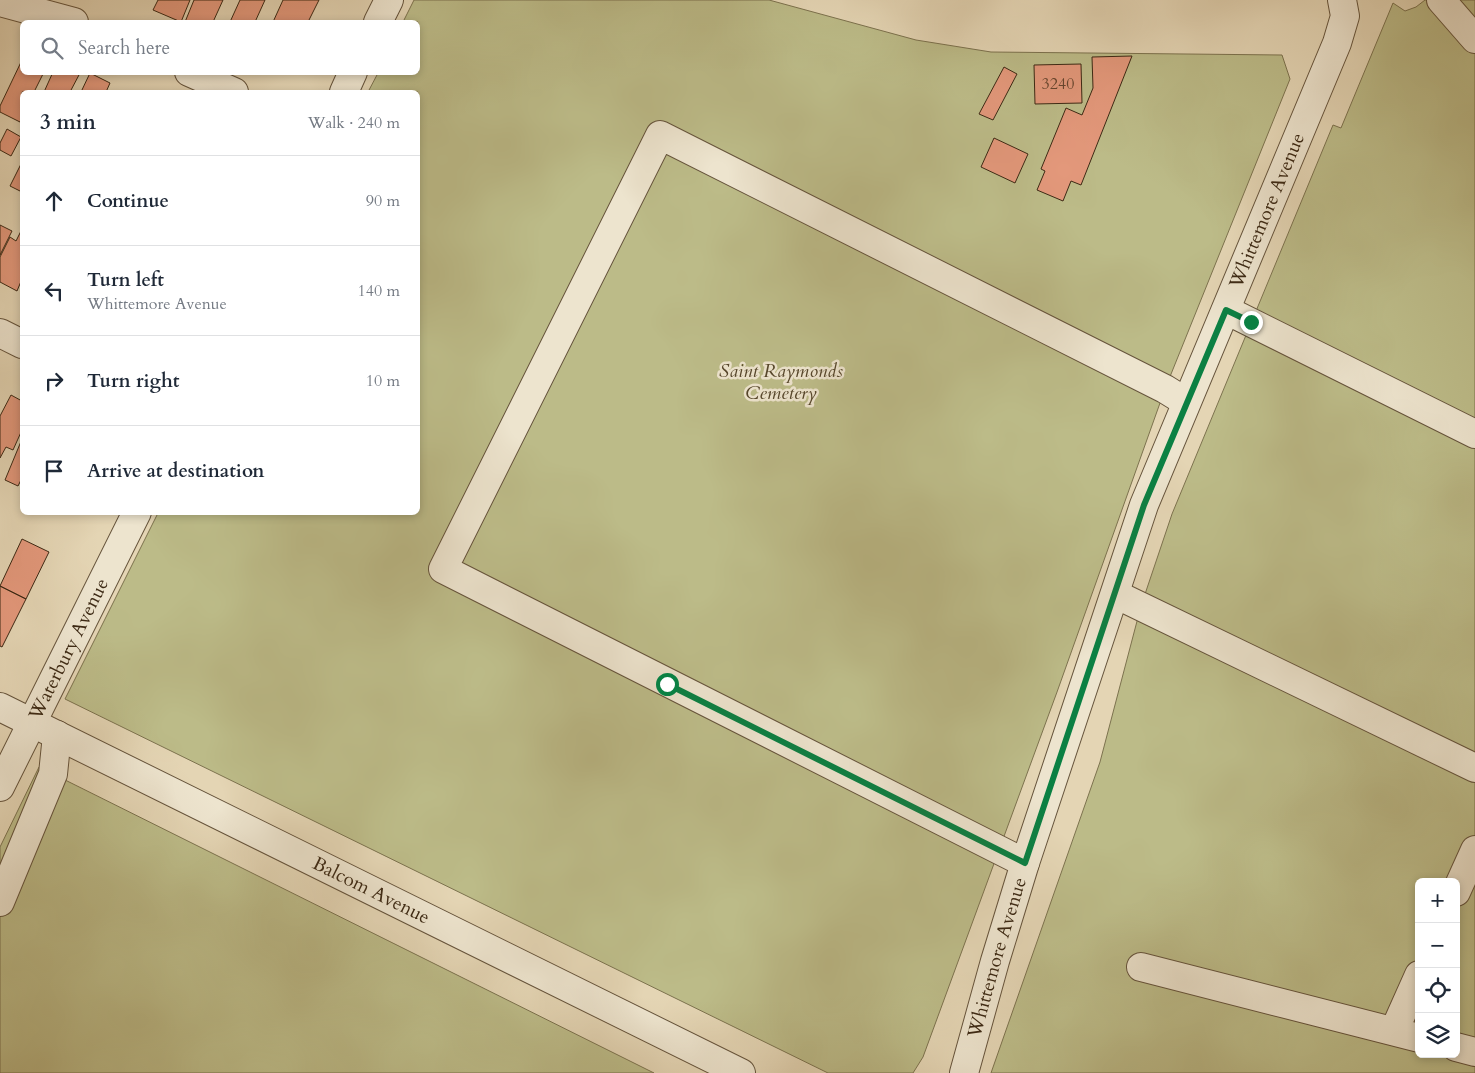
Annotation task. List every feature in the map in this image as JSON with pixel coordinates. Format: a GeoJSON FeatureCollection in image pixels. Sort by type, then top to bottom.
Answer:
{"type":"FeatureCollection","features":[{"type":"Feature","properties":{"kind":"street"},"geometry":{"type":"LineString","coordinates":[[379,20],[389,0]]}},
{"type":"Feature","properties":{"kind":"street","name":"Whittemore Avenue"},"geometry":{"type":"LineString","coordinates":[[964,1073],[994,961],[1025,863],[1144,505],[1341,34],[1345,16],[1342,0]]}},
{"type":"Feature","properties":{"kind":"street"},"geometry":{"type":"LineString","coordinates":[[1441,0],[1475,39]]}},
{"type":"Feature","properties":{"kind":"street"},"geometry":{"type":"LineString","coordinates":[[0,2],[67,20]]}},
{"type":"Feature","properties":{"kind":"street"},"geometry":{"type":"LineString","coordinates":[[196,75],[230,90]]}},
{"type":"Feature","properties":{"kind":"street"},"geometry":{"type":"LineString","coordinates":[[345,90],[352,75]]}},
{"type":"Feature","properties":{"kind":"street"},"geometry":{"type":"LineString","coordinates":[[1025,863],[443,569],[660,135],[1148,380],[1186,402]]}},
{"type":"Feature","properties":{"kind":"street"},"geometry":{"type":"LineString","coordinates":[[1226,310],[1475,434]]}},
{"type":"Feature","properties":{"kind":"street"},"geometry":{"type":"LineString","coordinates":[[0,333],[20,343]]}},
{"type":"Feature","properties":{"kind":"street","name":"Waterbury Avenue"},"geometry":{"type":"LineString","coordinates":[[0,786],[136,515]]}},
{"type":"Feature","properties":{"kind":"street"},"geometry":{"type":"LineString","coordinates":[[1115,594],[1475,768]]}},
{"type":"Feature","properties":{"kind":"street","name":"Balcom Avenue"},"geometry":{"type":"LineString","coordinates":[[0,706],[742,1073]]}},
{"type":"Feature","properties":{"kind":"street"},"geometry":{"type":"LineString","coordinates":[[0,902],[53,774],[58,735]]}},
{"type":"Feature","properties":{"kind":"street"},"geometry":{"type":"LineString","coordinates":[[1460,883],[1475,850]]}},
{"type":"Feature","properties":{"kind":"street"},"geometry":{"type":"LineString","coordinates":[[1141,967],[1406,1034],[1415,993]]}},
{"type":"Feature","properties":{"kind":"street"},"geometry":{"type":"LineString","coordinates":[[1460,1048],[1475,1052]]}},
{"type":"Feature","properties":{"kind":"green space","name":"Saint Raymonds Cemetery"},"geometry":{"type":"Polygon","coordinates":[[[414,0],[769,0],[916,40],[991,52],[1282,55],[1290,79],[1165,389],[1057,692],[923,1057],[913,1073],[828,1073],[65,699],[157,515],[420,515],[420,90],[369,90],[377,75],[420,75],[420,20],[404,20],[414,0]]]}},
{"type":"Feature","properties":{"kind":"green space"},"geometry":{"type":"Polygon","coordinates":[[[1425,0],[1475,0],[1475,1073],[991,1073],[1100,762],[1141,606],[1172,514],[1333,125],[1341,128],[1393,3],[1405,11],[1416,7],[1425,0]]]}},
{"type":"Feature","properties":{"kind":"green space"},"geometry":{"type":"Polygon","coordinates":[[[39,767],[654,1073],[0,1073],[0,847],[39,767]]]}},
{"type":"Feature","properties":{"kind":"building"},"geometry":{"type":"Polygon","coordinates":[[[158,0],[190,0],[182,20],[176,20],[153,10],[158,0]]]}},
{"type":"Feature","properties":{"kind":"building"},"geometry":{"type":"Polygon","coordinates":[[[194,0],[223,0],[214,20],[186,20],[194,0]]]}},
{"type":"Feature","properties":{"kind":"building"},"geometry":{"type":"Polygon","coordinates":[[[240,0],[265,0],[256,20],[231,20],[240,0]]]}},
{"type":"Feature","properties":{"kind":"building"},"geometry":{"type":"Polygon","coordinates":[[[283,0],[319,0],[309,20],[274,20],[283,0]]]}},
{"type":"Feature","properties":{"kind":"building"},"geometry":{"type":"Polygon","coordinates":[[[1132,56],[1081,185],[1071,181],[1063,201],[1037,190],[1045,171],[1041,169],[1066,108],[1082,115],[1093,88],[1092,57],[1132,56]]]}},
{"type":"Feature","properties":{"kind":"building"},"geometry":{"type":"Polygon","coordinates":[[[20,64],[20,75],[42,75],[35,90],[20,90],[20,122],[0,112],[0,106],[20,64]]]}},
{"type":"Feature","properties":{"kind":"building"},"geometry":{"type":"Polygon","coordinates":[[[1081,64],[1082,103],[1035,104],[1034,65],[1081,64]]]}},
{"type":"Feature","properties":{"kind":"building"},"geometry":{"type":"Polygon","coordinates":[[[1004,67],[1017,74],[993,120],[979,114],[1004,67]]]}},
{"type":"Feature","properties":{"kind":"building"},"geometry":{"type":"Polygon","coordinates":[[[52,75],[79,75],[71,90],[45,90],[52,75]]]}},
{"type":"Feature","properties":{"kind":"building"},"geometry":{"type":"Polygon","coordinates":[[[89,75],[94,75],[110,83],[107,90],[82,90],[89,75]]]}},
{"type":"Feature","properties":{"kind":"building"},"geometry":{"type":"Polygon","coordinates":[[[7,129],[20,136],[11,156],[0,150],[0,143],[7,129]]]}},
{"type":"Feature","properties":{"kind":"building"},"geometry":{"type":"Polygon","coordinates":[[[994,138],[1028,154],[1015,183],[981,167],[994,138]]]}},
{"type":"Feature","properties":{"kind":"building"},"geometry":{"type":"Polygon","coordinates":[[[20,166],[20,191],[10,186],[20,166]]]}},
{"type":"Feature","properties":{"kind":"building"},"geometry":{"type":"Polygon","coordinates":[[[0,225],[12,231],[0,255],[0,225]]]}},
{"type":"Feature","properties":{"kind":"building"},"geometry":{"type":"Polygon","coordinates":[[[20,233],[20,284],[17,291],[0,282],[0,257],[10,237],[16,241],[20,233]]]}},
{"type":"Feature","properties":{"kind":"building"},"geometry":{"type":"Polygon","coordinates":[[[11,395],[20,400],[20,434],[13,450],[6,447],[0,458],[0,416],[11,395]]]}},
{"type":"Feature","properties":{"kind":"building"},"geometry":{"type":"Polygon","coordinates":[[[20,444],[20,482],[18,486],[5,480],[20,444]]]}},
{"type":"Feature","properties":{"kind":"building"},"geometry":{"type":"Polygon","coordinates":[[[22,539],[49,552],[26,599],[0,586],[22,539]]]}},
{"type":"Feature","properties":{"kind":"building"},"geometry":{"type":"Polygon","coordinates":[[[0,586],[26,599],[2,647],[0,646],[0,586]]]}},
{"type":"Feature","properties":{"kind":"route"},"geometry":{"type":"LineString","coordinates":[[667,684],[1025,863],[1144,505],[1186,402],[1226,310],[1251,322]]}}]}
